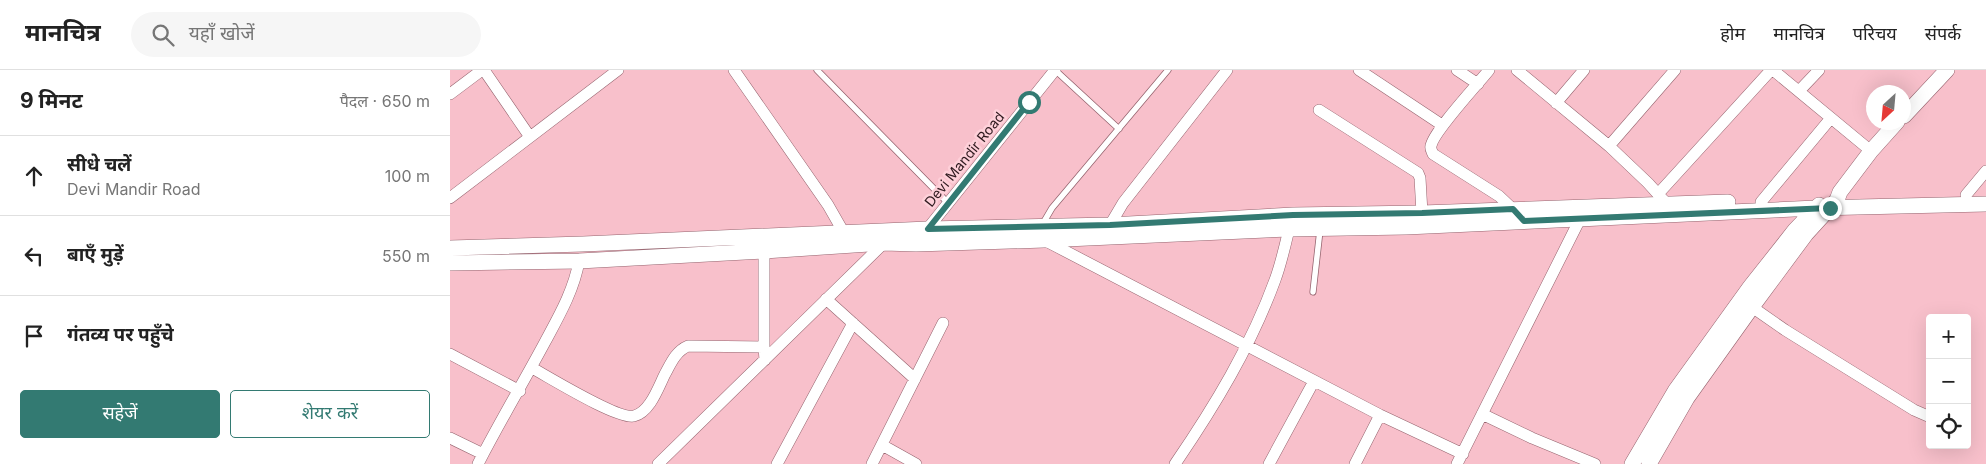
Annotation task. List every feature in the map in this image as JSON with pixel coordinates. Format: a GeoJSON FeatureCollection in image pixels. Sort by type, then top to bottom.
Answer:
{"type":"FeatureCollection","features":[{"type":"Feature","properties":{"kind":"street"},"geometry":{"type":"LineString","coordinates":[[450,94],[483,70],[530,137]]}},
{"type":"Feature","properties":{"kind":"street"},"geometry":{"type":"LineString","coordinates":[[450,198],[618,70]]}},
{"type":"Feature","properties":{"kind":"street"},"geometry":{"type":"LineString","coordinates":[[734,70],[828,205],[844,233]]}},
{"type":"Feature","properties":{"kind":"street","name":"Devi Mandir Road"},"geometry":{"type":"LineString","coordinates":[[916,244],[1055,70]]}},
{"type":"Feature","properties":{"kind":"street"},"geometry":{"type":"LineString","coordinates":[[1110,225],[1123,203],[1227,70]]}},
{"type":"Feature","properties":{"kind":"street"},"geometry":{"type":"LineString","coordinates":[[1359,70],[1442,125]]}},
{"type":"Feature","properties":{"kind":"street"},"geometry":{"type":"LineString","coordinates":[[1457,70],[1478,84]]}},
{"type":"Feature","properties":{"kind":"street"},"geometry":{"type":"LineString","coordinates":[[1489,70],[1442,125],[1430,146],[1433,154],[1499,196],[1524,221]]}},
{"type":"Feature","properties":{"kind":"street"},"geometry":{"type":"LineString","coordinates":[[1517,70],[1609,146],[1662,198]]}},
{"type":"Feature","properties":{"kind":"street"},"geometry":{"type":"LineString","coordinates":[[1556,103],[1584,70]]}},
{"type":"Feature","properties":{"kind":"street"},"geometry":{"type":"LineString","coordinates":[[1609,146],[1675,70]]}},
{"type":"Feature","properties":{"kind":"street"},"geometry":{"type":"LineString","coordinates":[[1662,198],[1772,70],[1871,151]]}},
{"type":"Feature","properties":{"kind":"street"},"geometry":{"type":"LineString","coordinates":[[1799,91],[1820,70]]}},
{"type":"Feature","properties":{"kind":"street"},"geometry":{"type":"LineString","coordinates":[[1911,109],[1947,70]]}},
{"type":"Feature","properties":{"kind":"street"},"geometry":{"type":"LineString","coordinates":[[1319,110],[1418,173],[1422,213]]}},
{"type":"Feature","properties":{"kind":"street"},"geometry":{"type":"LineString","coordinates":[[1761,202],[1831,118]]}},
{"type":"Feature","properties":{"kind":"street"},"geometry":{"type":"LineString","coordinates":[[1649,464],[1687,398],[1752,307],[1830,201],[1890,130]]}},
{"type":"Feature","properties":{"kind":"street"},"geometry":{"type":"LineString","coordinates":[[1966,195],[1986,171]]}},
{"type":"Feature","properties":{"kind":"street"},"geometry":{"type":"LineString","coordinates":[[450,248],[928,229],[1043,233],[1289,229],[1321,221],[1406,227],[1580,219],[1830,201],[1986,194]]}},
{"type":"Feature","properties":{"kind":"street"},"geometry":{"type":"LineString","coordinates":[[450,263],[579,261],[884,243],[916,244],[1110,225],[1321,221],[1662,198],[1761,202],[1830,201],[1986,204]]}},
{"type":"Feature","properties":{"kind":"street"},"geometry":{"type":"LineString","coordinates":[[1632,464],[1680,383],[1750,287],[1795,230],[1830,201]]}},
{"type":"Feature","properties":{"kind":"street"},"geometry":{"type":"LineString","coordinates":[[1043,233],[1246,346],[1380,415],[1460,459],[1580,219]]}},
{"type":"Feature","properties":{"kind":"street"},"geometry":{"type":"LineString","coordinates":[[1175,464],[1208,415],[1246,346],[1276,280],[1289,229]]}},
{"type":"Feature","properties":{"kind":"street"},"geometry":{"type":"LineString","coordinates":[[658,464],[896,231]]}},
{"type":"Feature","properties":{"kind":"street"},"geometry":{"type":"LineString","coordinates":[[764,251],[765,360]]}},
{"type":"Feature","properties":{"kind":"street"},"geometry":{"type":"LineString","coordinates":[[450,438],[480,459],[520,391],[572,288],[579,261]]}},
{"type":"Feature","properties":{"kind":"street"},"geometry":{"type":"LineString","coordinates":[[826,299],[915,379]]}},
{"type":"Feature","properties":{"kind":"street"},"geometry":{"type":"LineString","coordinates":[[1752,307],[1825,355],[1914,410],[1926,415]]}},
{"type":"Feature","properties":{"kind":"street"},"geometry":{"type":"LineString","coordinates":[[777,464],[853,323]]}},
{"type":"Feature","properties":{"kind":"street"},"geometry":{"type":"LineString","coordinates":[[872,464],[943,323]]}},
{"type":"Feature","properties":{"kind":"street"},"geometry":{"type":"LineString","coordinates":[[532,368],[611,411],[627,417],[634,416],[648,406],[675,356],[681,349],[688,346],[764,347]]}},
{"type":"Feature","properties":{"kind":"street"},"geometry":{"type":"LineString","coordinates":[[450,354],[520,391]]}},
{"type":"Feature","properties":{"kind":"street"},"geometry":{"type":"LineString","coordinates":[[1269,464],[1314,381]]}},
{"type":"Feature","properties":{"kind":"street"},"geometry":{"type":"LineString","coordinates":[[1482,414],[1532,438],[1596,464]]}},
{"type":"Feature","properties":{"kind":"street"},"geometry":{"type":"LineString","coordinates":[[1355,464],[1380,415]]}},
{"type":"Feature","properties":{"kind":"street"},"geometry":{"type":"LineString","coordinates":[[882,445],[916,464]]}},
{"type":"Feature","properties":{"kind":"lane"},"geometry":{"type":"LineString","coordinates":[[817,70],[948,203]]}},
{"type":"Feature","properties":{"kind":"lane"},"geometry":{"type":"LineString","coordinates":[[1055,70],[1119,129]]}},
{"type":"Feature","properties":{"kind":"lane"},"geometry":{"type":"LineString","coordinates":[[1043,233],[1052,208],[1168,70]]}},
{"type":"Feature","properties":{"kind":"lane"},"geometry":{"type":"LineString","coordinates":[[1313,292],[1321,221]]}},
{"type":"Feature","properties":{"kind":"route"},"geometry":{"type":"LineString","coordinates":[[1029,102],[928,229],[1110,225],[1293,215],[1422,213],[1513,209],[1524,221],[1830,208]]}}]}
